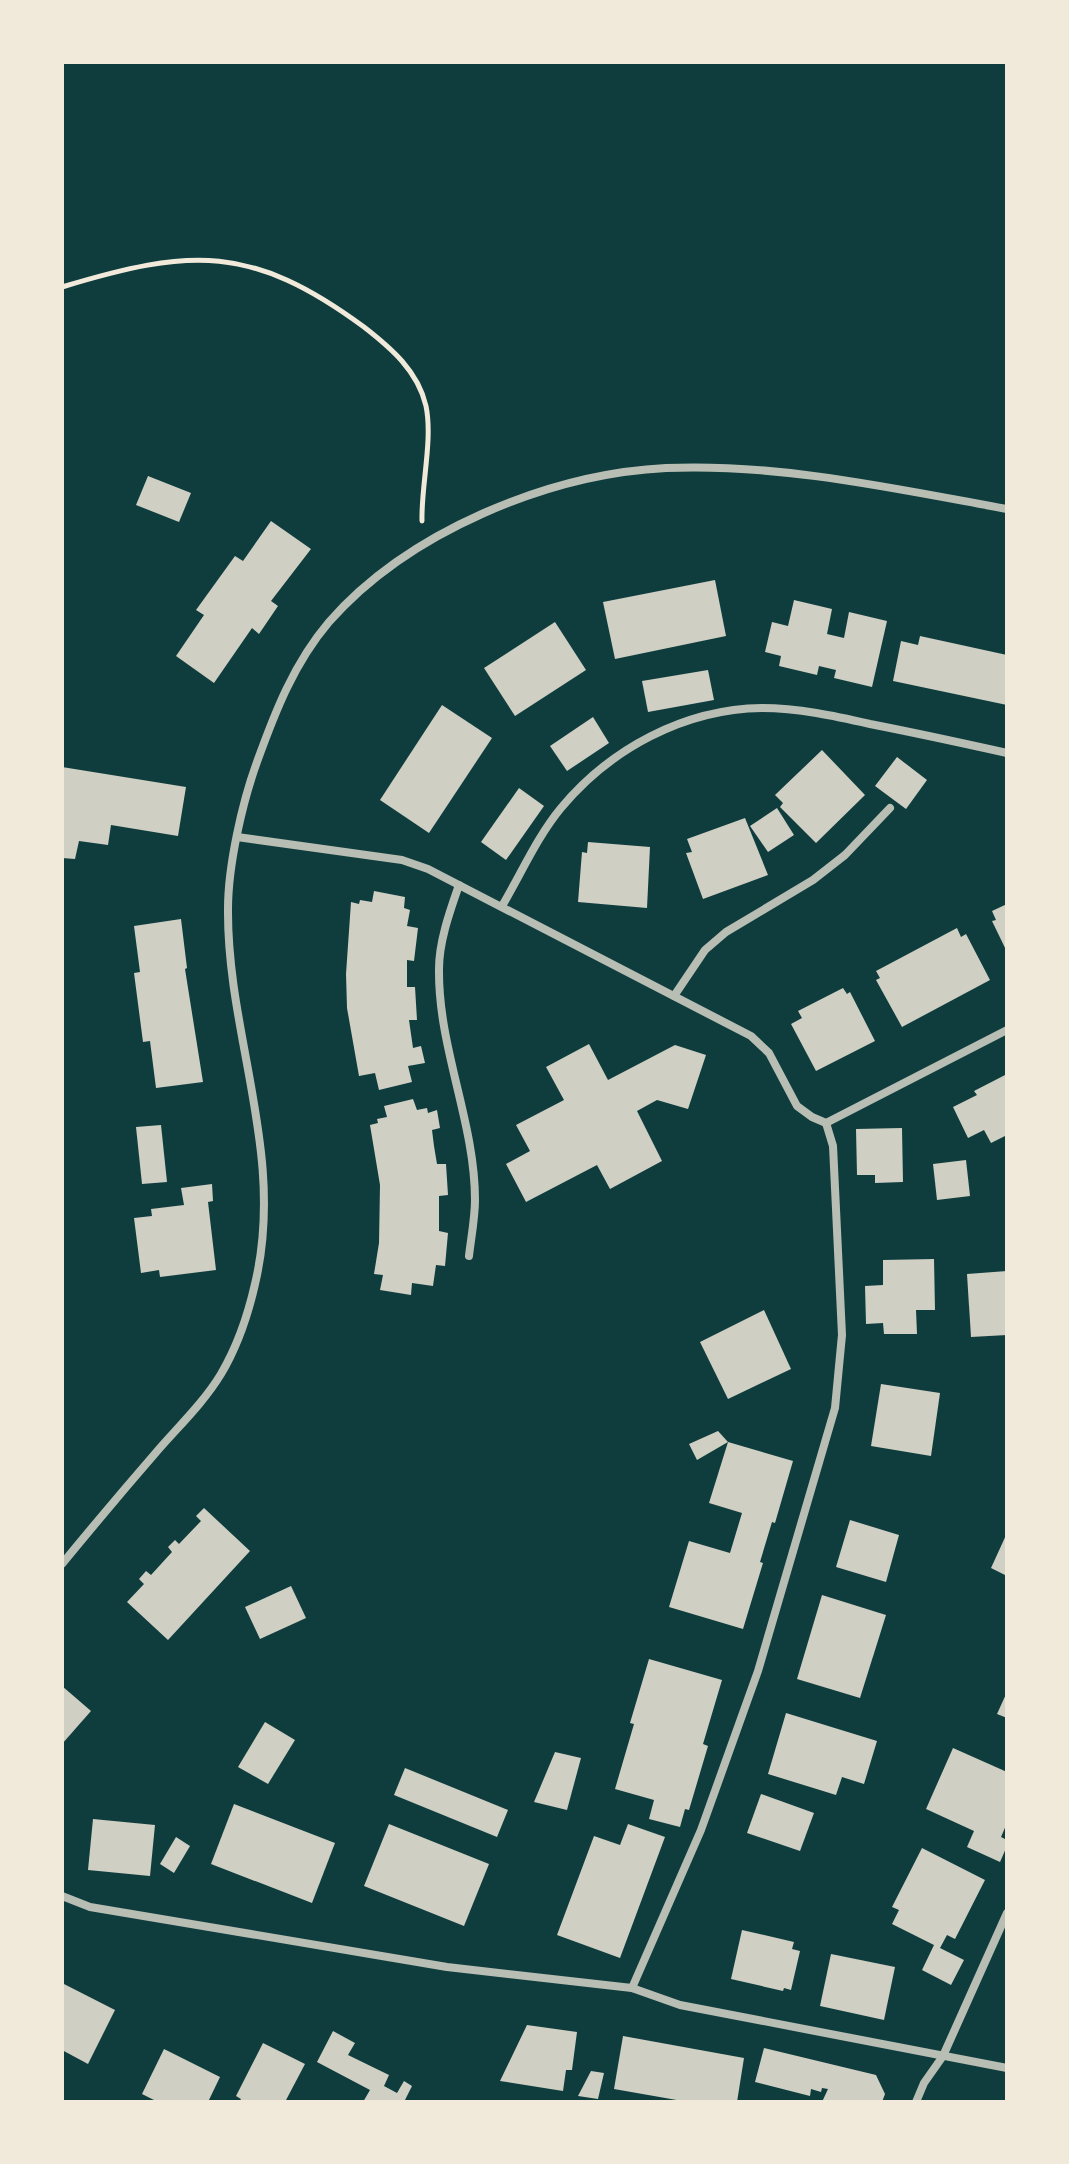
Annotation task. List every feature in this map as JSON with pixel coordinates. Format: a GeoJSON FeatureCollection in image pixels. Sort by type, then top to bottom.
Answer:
{"type":"FeatureCollection","features":[{"type":"Feature","properties":{"kind":"street"},"geometry":{"type":"LineString","coordinates":[[62,1564],[220,1375],[242,1329],[255,1286],[265,1236],[261,1135],[231,960],[227,906],[246,793],[280,699],[301,661],[329,622],[361,591],[422,546],[487,512],[547,489],[611,474],[711,467],[787,473],[1007,509]]}},
{"type":"Feature","properties":{"kind":"street"},"geometry":{"type":"LineString","coordinates":[[502,906],[543,833],[577,791],[613,757],[659,731],[686,722],[744,709],[784,708],[1007,753]]}},
{"type":"Feature","properties":{"kind":"street"},"geometry":{"type":"LineString","coordinates":[[674,996],[705,950],[726,932],[813,880],[845,855],[890,808]]}},
{"type":"Feature","properties":{"kind":"street"},"geometry":{"type":"LineString","coordinates":[[237,837],[402,860],[428,869],[761,1043],[782,1074],[797,1106],[826,1123],[833,1146],[842,1335],[835,1408],[758,1671],[701,1830],[632,1988]]}},
{"type":"Feature","properties":{"kind":"street"},"geometry":{"type":"LineString","coordinates":[[459,885],[439,966],[442,1022],[468,1137],[475,1201],[469,1256]]}},
{"type":"Feature","properties":{"kind":"street"},"geometry":{"type":"LineString","coordinates":[[826,1123],[1007,1030]]}},
{"type":"Feature","properties":{"kind":"street"},"geometry":{"type":"LineString","coordinates":[[62,1896],[90,1907],[447,1967],[632,1988],[680,2005],[1007,2068]]}},
{"type":"Feature","properties":{"kind":"street"},"geometry":{"type":"LineString","coordinates":[[916,2102],[924,2083],[943,2056],[1007,1913]]}},
{"type":"Feature","properties":{"kind":"path"},"geometry":{"type":"LineString","coordinates":[[62,287],[126,268],[215,259],[255,267],[290,280],[330,302],[387,344],[416,377],[427,408],[421,505],[422,546]]}},
{"type":"Feature","properties":{"kind":"building"},"geometry":{"type":"Polygon","coordinates":[[[148,476],[191,493],[179,522],[136,505],[148,476]]]}},
{"type":"Feature","properties":{"kind":"building"},"geometry":{"type":"Polygon","coordinates":[[[271,521],[311,549],[271,601],[278,606],[259,634],[252,628],[214,683],[176,656],[204,615],[196,610],[235,556],[243,561],[271,521]]]}},
{"type":"Feature","properties":{"kind":"building"},"geometry":{"type":"Polygon","coordinates":[[[715,580],[726,636],[615,659],[603,602],[715,580]]]}},
{"type":"Feature","properties":{"kind":"building"},"geometry":{"type":"Polygon","coordinates":[[[794,600],[832,609],[827,634],[844,638],[849,612],[887,621],[872,687],[834,678],[836,670],[819,666],[817,675],[779,666],[781,656],[765,652],[772,622],[788,626],[794,600]]]}},
{"type":"Feature","properties":{"kind":"building"},"geometry":{"type":"Polygon","coordinates":[[[555,622],[586,670],[515,716],[484,668],[555,622]]]}},
{"type":"Feature","properties":{"kind":"building"},"geometry":{"type":"Polygon","coordinates":[[[920,636],[1007,655],[1007,705],[893,681],[901,641],[918,645],[920,636]]]}},
{"type":"Feature","properties":{"kind":"building"},"geometry":{"type":"Polygon","coordinates":[[[708,670],[714,700],[648,712],[642,681],[708,670]]]}},
{"type":"Feature","properties":{"kind":"building"},"geometry":{"type":"Polygon","coordinates":[[[442,705],[492,738],[429,833],[380,800],[442,705]]]}},
{"type":"Feature","properties":{"kind":"building"},"geometry":{"type":"Polygon","coordinates":[[[593,717],[609,743],[567,771],[550,746],[593,717]]]}},
{"type":"Feature","properties":{"kind":"building"},"geometry":{"type":"Polygon","coordinates":[[[822,750],[865,795],[816,843],[780,807],[783,803],[775,795],[822,750]]]}},
{"type":"Feature","properties":{"kind":"building"},"geometry":{"type":"Polygon","coordinates":[[[897,757],[927,780],[906,809],[875,786],[897,757]]]}},
{"type":"Feature","properties":{"kind":"building"},"geometry":{"type":"Polygon","coordinates":[[[62,767],[186,787],[178,836],[111,825],[108,845],[79,841],[75,859],[62,858],[62,767]]]}},
{"type":"Feature","properties":{"kind":"building"},"geometry":{"type":"Polygon","coordinates":[[[519,788],[544,806],[506,860],[481,842],[519,788]]]}},
{"type":"Feature","properties":{"kind":"building"},"geometry":{"type":"Polygon","coordinates":[[[777,808],[794,835],[768,852],[750,826],[777,808]]]}},
{"type":"Feature","properties":{"kind":"building"},"geometry":{"type":"Polygon","coordinates":[[[745,818],[768,875],[703,899],[686,853],[692,852],[687,839],[745,818]]]}},
{"type":"Feature","properties":{"kind":"building"},"geometry":{"type":"Polygon","coordinates":[[[588,842],[650,847],[647,908],[578,902],[582,852],[587,853],[588,842]]]}},
{"type":"Feature","properties":{"kind":"building"},"geometry":{"type":"Polygon","coordinates":[[[374,891],[405,897],[404,908],[410,910],[407,926],[418,928],[414,961],[407,960],[407,987],[415,987],[417,1020],[409,1020],[413,1048],[421,1046],[425,1063],[408,1066],[412,1082],[379,1090],[375,1073],[359,1076],[347,1008],[346,974],[351,902],[372,902],[374,891]]]}},
{"type":"Feature","properties":{"kind":"building"},"geometry":{"type":"Polygon","coordinates":[[[1007,904],[1007,952],[992,921],[996,920],[992,911],[1007,904]]]}},
{"type":"Feature","properties":{"kind":"building"},"geometry":{"type":"Polygon","coordinates":[[[181,919],[185,969],[203,1082],[156,1088],[150,1041],[143,1042],[134,973],[140,972],[134,926],[181,919]]]}},
{"type":"Feature","properties":{"kind":"building"},"geometry":{"type":"Polygon","coordinates":[[[957,928],[961,937],[966,934],[990,980],[902,1027],[876,980],[880,978],[876,971],[957,928]]]}},
{"type":"Feature","properties":{"kind":"building"},"geometry":{"type":"Polygon","coordinates":[[[843,988],[847,994],[850,992],[875,1041],[816,1071],[791,1024],[802,1018],[798,1011],[843,988]]]}},
{"type":"Feature","properties":{"kind":"building"},"geometry":{"type":"Polygon","coordinates":[[[589,1044],[608,1080],[675,1045],[706,1055],[688,1109],[657,1100],[637,1111],[662,1161],[610,1189],[597,1165],[526,1202],[506,1164],[530,1151],[516,1125],[564,1100],[546,1067],[589,1044]]]}},
{"type":"Feature","properties":{"kind":"building"},"geometry":{"type":"Polygon","coordinates":[[[1007,1074],[1007,1135],[991,1143],[984,1130],[968,1138],[953,1107],[977,1095],[974,1091],[1007,1074]]]}},
{"type":"Feature","properties":{"kind":"building"},"geometry":{"type":"Polygon","coordinates":[[[413,1099],[417,1110],[427,1108],[428,1113],[437,1110],[440,1128],[432,1130],[434,1146],[437,1164],[446,1164],[448,1195],[439,1196],[439,1231],[448,1233],[445,1266],[436,1265],[433,1286],[412,1283],[411,1295],[380,1290],[383,1275],[374,1274],[379,1243],[380,1185],[370,1125],[378,1123],[377,1119],[387,1117],[384,1106],[413,1099]]]}},
{"type":"Feature","properties":{"kind":"building"},"geometry":{"type":"Polygon","coordinates":[[[161,1125],[167,1182],[142,1184],[136,1127],[161,1125]]]}},
{"type":"Feature","properties":{"kind":"building"},"geometry":{"type":"Polygon","coordinates":[[[902,1128],[903,1182],[875,1183],[875,1175],[857,1175],[856,1129],[902,1128]]]}},
{"type":"Feature","properties":{"kind":"building"},"geometry":{"type":"Polygon","coordinates":[[[966,1160],[970,1196],[937,1200],[933,1164],[966,1160]]]}},
{"type":"Feature","properties":{"kind":"building"},"geometry":{"type":"Polygon","coordinates":[[[212,1184],[213,1201],[208,1202],[216,1270],[160,1277],[159,1270],[141,1273],[134,1218],[152,1216],[151,1209],[184,1205],[181,1188],[212,1184]]]}},
{"type":"Feature","properties":{"kind":"building"},"geometry":{"type":"Polygon","coordinates":[[[934,1259],[935,1310],[916,1310],[917,1334],[884,1334],[883,1323],[866,1324],[865,1286],[883,1285],[883,1260],[934,1259]]]}},
{"type":"Feature","properties":{"kind":"building"},"geometry":{"type":"Polygon","coordinates":[[[1007,1271],[1007,1335],[971,1337],[967,1274],[1007,1271]]]}},
{"type":"Feature","properties":{"kind":"building"},"geometry":{"type":"Polygon","coordinates":[[[764,1310],[791,1369],[728,1399],[700,1342],[764,1310]]]}},
{"type":"Feature","properties":{"kind":"building"},"geometry":{"type":"Polygon","coordinates":[[[881,1384],[940,1393],[931,1456],[871,1446],[881,1384]]]}},
{"type":"Feature","properties":{"kind":"building"},"geometry":{"type":"Polygon","coordinates":[[[718,1431],[728,1442],[697,1460],[689,1444],[718,1431]]]}},
{"type":"Feature","properties":{"kind":"building"},"geometry":{"type":"Polygon","coordinates":[[[728,1442],[793,1461],[760,1562],[763,1563],[743,1629],[669,1607],[689,1541],[730,1553],[742,1513],[709,1503],[728,1442]]]}},
{"type":"Feature","properties":{"kind":"building"},"geometry":{"type":"Polygon","coordinates":[[[204,1508],[250,1551],[168,1640],[127,1602],[144,1584],[139,1579],[146,1571],[151,1575],[172,1552],[168,1547],[175,1540],[179,1544],[201,1521],[196,1516],[204,1508]]]}},
{"type":"Feature","properties":{"kind":"building"},"geometry":{"type":"Polygon","coordinates":[[[850,1520],[899,1535],[886,1582],[836,1567],[850,1520]]]}},
{"type":"Feature","properties":{"kind":"building"},"geometry":{"type":"Polygon","coordinates":[[[1007,1533],[1007,1576],[991,1568],[1007,1533]]]}},
{"type":"Feature","properties":{"kind":"building"},"geometry":{"type":"Polygon","coordinates":[[[291,1586],[306,1618],[260,1639],[245,1607],[291,1586]]]}},
{"type":"Feature","properties":{"kind":"building"},"geometry":{"type":"Polygon","coordinates":[[[822,1595],[886,1615],[860,1698],[797,1679],[822,1595]]]}},
{"type":"Feature","properties":{"kind":"building"},"geometry":{"type":"Polygon","coordinates":[[[649,1659],[722,1680],[703,1744],[708,1746],[689,1810],[685,1809],[680,1827],[649,1819],[654,1800],[615,1789],[649,1659]]]}},
{"type":"Feature","properties":{"kind":"building"},"geometry":{"type":"Polygon","coordinates":[[[62,1686],[91,1711],[62,1744],[62,1686]]]}},
{"type":"Feature","properties":{"kind":"building"},"geometry":{"type":"Polygon","coordinates":[[[1007,1692],[1007,1718],[997,1714],[1007,1692]]]}},
{"type":"Feature","properties":{"kind":"building"},"geometry":{"type":"Polygon","coordinates":[[[786,1713],[877,1741],[864,1784],[842,1777],[836,1795],[768,1774],[786,1713]]]}},
{"type":"Feature","properties":{"kind":"building"},"geometry":{"type":"Polygon","coordinates":[[[265,1722],[295,1740],[268,1784],[238,1767],[265,1722]]]}},
{"type":"Feature","properties":{"kind":"building"},"geometry":{"type":"Polygon","coordinates":[[[953,1748],[1007,1772],[1007,1823],[1001,1837],[1007,1840],[1007,1846],[1000,1862],[967,1847],[974,1831],[926,1809],[953,1748]]]}},
{"type":"Feature","properties":{"kind":"building"},"geometry":{"type":"Polygon","coordinates":[[[555,1752],[581,1758],[567,1810],[534,1802],[555,1752]]]}},
{"type":"Feature","properties":{"kind":"building"},"geometry":{"type":"Polygon","coordinates":[[[405,1768],[508,1810],[497,1837],[394,1795],[405,1768]]]}},
{"type":"Feature","properties":{"kind":"building"},"geometry":{"type":"Polygon","coordinates":[[[761,1794],[814,1813],[800,1851],[747,1833],[761,1794]]]}},
{"type":"Feature","properties":{"kind":"building"},"geometry":{"type":"Polygon","coordinates":[[[234,1804],[335,1843],[312,1903],[211,1864],[234,1804]]]}},
{"type":"Feature","properties":{"kind":"building"},"geometry":{"type":"Polygon","coordinates":[[[93,1819],[155,1825],[150,1876],[88,1870],[93,1819]]]}},
{"type":"Feature","properties":{"kind":"building"},"geometry":{"type":"Polygon","coordinates":[[[389,1824],[489,1864],[464,1926],[364,1886],[389,1824]]]}},
{"type":"Feature","properties":{"kind":"building"},"geometry":{"type":"Polygon","coordinates":[[[628,1824],[665,1837],[620,1958],[557,1935],[594,1836],[620,1845],[628,1824]]]}},
{"type":"Feature","properties":{"kind":"building"},"geometry":{"type":"Polygon","coordinates":[[[176,1837],[190,1846],[174,1873],[160,1864],[176,1837]]]}},
{"type":"Feature","properties":{"kind":"building"},"geometry":{"type":"Polygon","coordinates":[[[922,1848],[985,1880],[955,1939],[947,1935],[940,1948],[964,1960],[951,1985],[922,1970],[934,1945],[892,1924],[899,1910],[892,1907],[922,1848]]]}},
{"type":"Feature","properties":{"kind":"building"},"geometry":{"type":"Polygon","coordinates":[[[742,1930],[794,1942],[792,1949],[800,1951],[791,1990],[784,1988],[783,1991],[731,1979],[742,1930]]]}},
{"type":"Feature","properties":{"kind":"building"},"geometry":{"type":"Polygon","coordinates":[[[831,1954],[895,1967],[884,2020],[820,2006],[831,1954]]]}},
{"type":"Feature","properties":{"kind":"building"},"geometry":{"type":"Polygon","coordinates":[[[62,1983],[115,2010],[88,2064],[62,2050],[62,1983]]]}},
{"type":"Feature","properties":{"kind":"building"},"geometry":{"type":"Polygon","coordinates":[[[527,2025],[577,2032],[572,2070],[566,2070],[563,2091],[500,2081],[527,2025]]]}},
{"type":"Feature","properties":{"kind":"building"},"geometry":{"type":"Polygon","coordinates":[[[333,2031],[355,2043],[348,2055],[389,2075],[384,2086],[397,2093],[404,2081],[412,2086],[404,2102],[363,2102],[370,2090],[317,2062],[333,2031]]]}},
{"type":"Feature","properties":{"kind":"building"},"geometry":{"type":"Polygon","coordinates":[[[623,2036],[744,2058],[737,2102],[688,2102],[614,2089],[623,2036]]]}},
{"type":"Feature","properties":{"kind":"building"},"geometry":{"type":"Polygon","coordinates":[[[263,2043],[305,2064],[285,2102],[239,2102],[241,2099],[236,2096],[263,2043]]]}},
{"type":"Feature","properties":{"kind":"building"},"geometry":{"type":"Polygon","coordinates":[[[764,2048],[876,2075],[885,2094],[882,2102],[822,2102],[828,2089],[822,2088],[821,2092],[811,2089],[810,2096],[755,2082],[764,2048]]]}},
{"type":"Feature","properties":{"kind":"building"},"geometry":{"type":"Polygon","coordinates":[[[164,2049],[220,2077],[208,2102],[158,2102],[142,2094],[164,2049]]]}},
{"type":"Feature","properties":{"kind":"building"},"geometry":{"type":"Polygon","coordinates":[[[591,2071],[604,2073],[598,2099],[578,2096],[591,2071]]]}}]}
